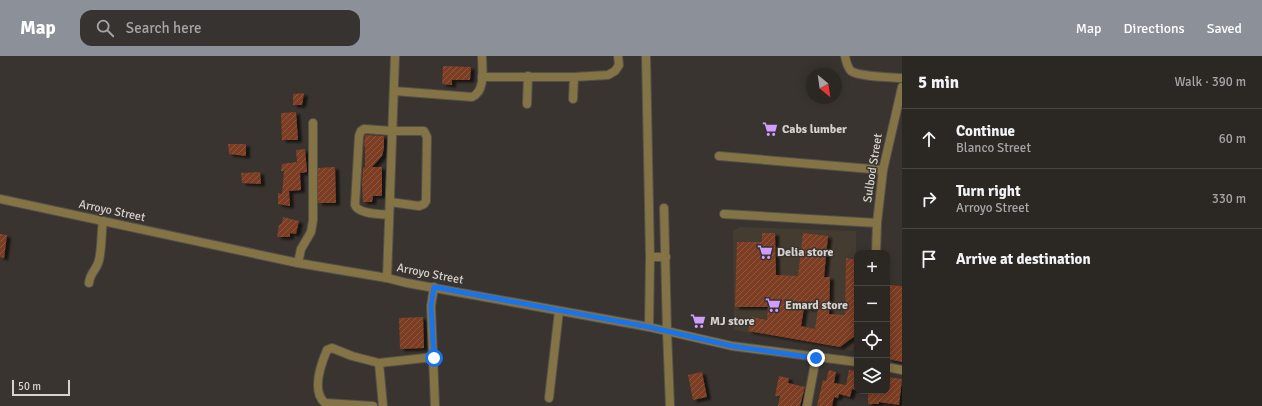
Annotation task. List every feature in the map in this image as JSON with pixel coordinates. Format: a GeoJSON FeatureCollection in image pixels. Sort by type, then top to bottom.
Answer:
{"type":"FeatureCollection","features":[{"type":"Feature","properties":{"kind":"street"},"geometry":{"type":"LineString","coordinates":[[387,278],[395,56]]}},
{"type":"Feature","properties":{"kind":"street"},"geometry":{"type":"LineString","coordinates":[[394,91],[472,97],[477,95],[480,89],[482,77],[482,56]]}},
{"type":"Feature","properties":{"kind":"street"},"geometry":{"type":"LineString","coordinates":[[482,77],[574,77],[608,75],[616,71],[619,66],[618,56]]}},
{"type":"Feature","properties":{"kind":"street"},"geometry":{"type":"LineString","coordinates":[[646,56],[650,257],[649,327]]}},
{"type":"Feature","properties":{"kind":"street"},"geometry":{"type":"LineString","coordinates":[[845,56],[849,68],[859,74],[902,78]]}},
{"type":"Feature","properties":{"kind":"street"},"geometry":{"type":"LineString","coordinates":[[527,104],[528,76]]}},
{"type":"Feature","properties":{"kind":"street"},"geometry":{"type":"LineString","coordinates":[[573,99],[574,77]]}},
{"type":"Feature","properties":{"kind":"street","name":"Sulbod Street"},"geometry":{"type":"LineString","coordinates":[[876,250],[877,223],[883,170],[902,88]]}},
{"type":"Feature","properties":{"kind":"street"},"geometry":{"type":"LineString","coordinates":[[298,263],[301,249],[311,232],[313,220],[313,123]]}},
{"type":"Feature","properties":{"kind":"street"},"geometry":{"type":"LineString","coordinates":[[389,215],[360,211],[356,209],[359,136],[361,131],[364,129],[424,131],[427,138],[426,201],[424,204],[419,206],[390,202]]}},
{"type":"Feature","properties":{"kind":"street"},"geometry":{"type":"LineString","coordinates":[[719,156],[883,170]]}},
{"type":"Feature","properties":{"kind":"street","name":"Arroyo Street"},"geometry":{"type":"LineString","coordinates":[[0,199],[298,263],[387,278],[649,327],[732,346],[854,362]]}},
{"type":"Feature","properties":{"kind":"street"},"geometry":{"type":"LineString","coordinates":[[664,208],[670,406]]}},
{"type":"Feature","properties":{"kind":"street"},"geometry":{"type":"LineString","coordinates":[[724,214],[877,223]]}},
{"type":"Feature","properties":{"kind":"street"},"geometry":{"type":"LineString","coordinates":[[89,283],[90,277],[99,261],[103,221]]}},
{"type":"Feature","properties":{"kind":"street"},"geometry":{"type":"LineString","coordinates":[[650,257],[666,257]]}},
{"type":"Feature","properties":{"kind":"street"},"geometry":{"type":"LineString","coordinates":[[434,287],[431,306],[435,406]]}},
{"type":"Feature","properties":{"kind":"street"},"geometry":{"type":"LineString","coordinates":[[549,398],[559,311]]}},
{"type":"Feature","properties":{"kind":"street"},"geometry":{"type":"LineString","coordinates":[[373,406],[326,403],[321,399],[318,381],[327,350],[332,348],[352,356],[379,363],[434,358]]}},
{"type":"Feature","properties":{"kind":"street"},"geometry":{"type":"LineString","coordinates":[[807,406],[816,358]]}},
{"type":"Feature","properties":{"kind":"street"},"geometry":{"type":"LineString","coordinates":[[379,363],[383,406]]}},
{"type":"Feature","properties":{"kind":"street"},"geometry":{"type":"LineString","coordinates":[[890,368],[902,370]]}},
{"type":"Feature","properties":{"kind":"shaded area"},"geometry":{"type":"Polygon","coordinates":[[[740,227],[856,231],[856,250],[854,250],[854,347],[852,351],[734,330],[733,231],[740,227]]]}},
{"type":"Feature","properties":{"kind":"building"},"geometry":{"type":"Polygon","coordinates":[[[443,66],[471,67],[470,80],[452,80],[452,85],[442,84],[443,66]]]}},
{"type":"Feature","properties":{"kind":"building"},"geometry":{"type":"Polygon","coordinates":[[[304,93],[302,105],[293,105],[293,94],[304,93]]]}},
{"type":"Feature","properties":{"kind":"building"},"geometry":{"type":"Polygon","coordinates":[[[296,112],[298,140],[282,140],[281,113],[296,112]]]}},
{"type":"Feature","properties":{"kind":"building"},"geometry":{"type":"Polygon","coordinates":[[[365,135],[384,136],[382,156],[372,167],[382,167],[382,196],[373,196],[372,202],[363,202],[362,184],[363,168],[365,167],[365,135]]]}},
{"type":"Feature","properties":{"kind":"building"},"geometry":{"type":"Polygon","coordinates":[[[228,144],[246,144],[246,156],[229,154],[228,144]]]}},
{"type":"Feature","properties":{"kind":"building"},"geometry":{"type":"Polygon","coordinates":[[[305,149],[307,172],[300,173],[301,190],[289,191],[290,206],[278,204],[278,193],[282,194],[284,171],[281,171],[282,164],[297,162],[296,150],[305,149]]]}},
{"type":"Feature","properties":{"kind":"building"},"geometry":{"type":"Polygon","coordinates":[[[335,167],[336,203],[318,203],[318,168],[335,167]]]}},
{"type":"Feature","properties":{"kind":"building"},"geometry":{"type":"Polygon","coordinates":[[[260,172],[261,184],[242,183],[241,173],[260,172]]]}},
{"type":"Feature","properties":{"kind":"building"},"geometry":{"type":"Polygon","coordinates":[[[283,217],[299,221],[296,234],[290,233],[290,237],[277,237],[279,225],[282,223],[283,217]]]}},
{"type":"Feature","properties":{"kind":"building"},"geometry":{"type":"Polygon","coordinates":[[[762,233],[775,233],[776,275],[798,276],[803,233],[828,236],[824,277],[830,277],[829,314],[845,315],[846,258],[854,259],[854,336],[840,347],[748,331],[752,317],[767,320],[768,307],[735,307],[737,242],[762,242],[762,233]],[[804,308],[801,326],[815,329],[818,309],[804,308]]]}},
{"type":"Feature","properties":{"kind":"building"},"geometry":{"type":"Polygon","coordinates":[[[0,234],[7,235],[4,258],[0,257],[0,234]]]}},
{"type":"Feature","properties":{"kind":"building"},"geometry":{"type":"Polygon","coordinates":[[[890,285],[902,286],[902,362],[890,359],[890,285]]]}},
{"type":"Feature","properties":{"kind":"building"},"geometry":{"type":"Polygon","coordinates":[[[423,317],[424,348],[400,349],[399,318],[423,317]]]}},
{"type":"Feature","properties":{"kind":"building"},"geometry":{"type":"Polygon","coordinates":[[[829,370],[836,372],[834,383],[846,385],[849,370],[854,371],[854,389],[852,389],[850,397],[839,394],[838,398],[834,397],[832,406],[817,406],[823,380],[826,381],[829,370]]]}},
{"type":"Feature","properties":{"kind":"building"},"geometry":{"type":"Polygon","coordinates":[[[702,372],[707,397],[693,400],[688,375],[702,372]]]}},
{"type":"Feature","properties":{"kind":"building"},"geometry":{"type":"Polygon","coordinates":[[[779,376],[789,378],[788,383],[805,387],[800,406],[778,406],[780,396],[775,396],[779,376]]]}},
{"type":"Feature","properties":{"kind":"building"},"geometry":{"type":"Polygon","coordinates":[[[890,377],[902,379],[899,405],[879,402],[879,404],[868,404],[868,394],[890,394],[890,377]]]}},
{"type":"Feature","properties":{"kind":"place","name":"Cabs lumber"},"geometry":{"type":"Point","coordinates":[770,129]}},
{"type":"Feature","properties":{"kind":"place","name":"Delia store"},"geometry":{"type":"Point","coordinates":[765,252]}},
{"type":"Feature","properties":{"kind":"place","name":"Emard store"},"geometry":{"type":"Point","coordinates":[773,305]}},
{"type":"Feature","properties":{"kind":"place","name":"MJ store"},"geometry":{"type":"Point","coordinates":[698,321]}},
{"type":"Feature","properties":{"kind":"route"},"geometry":{"type":"LineString","coordinates":[[434,358],[431,306],[434,287],[649,327],[732,346],[816,358]]}}]}
